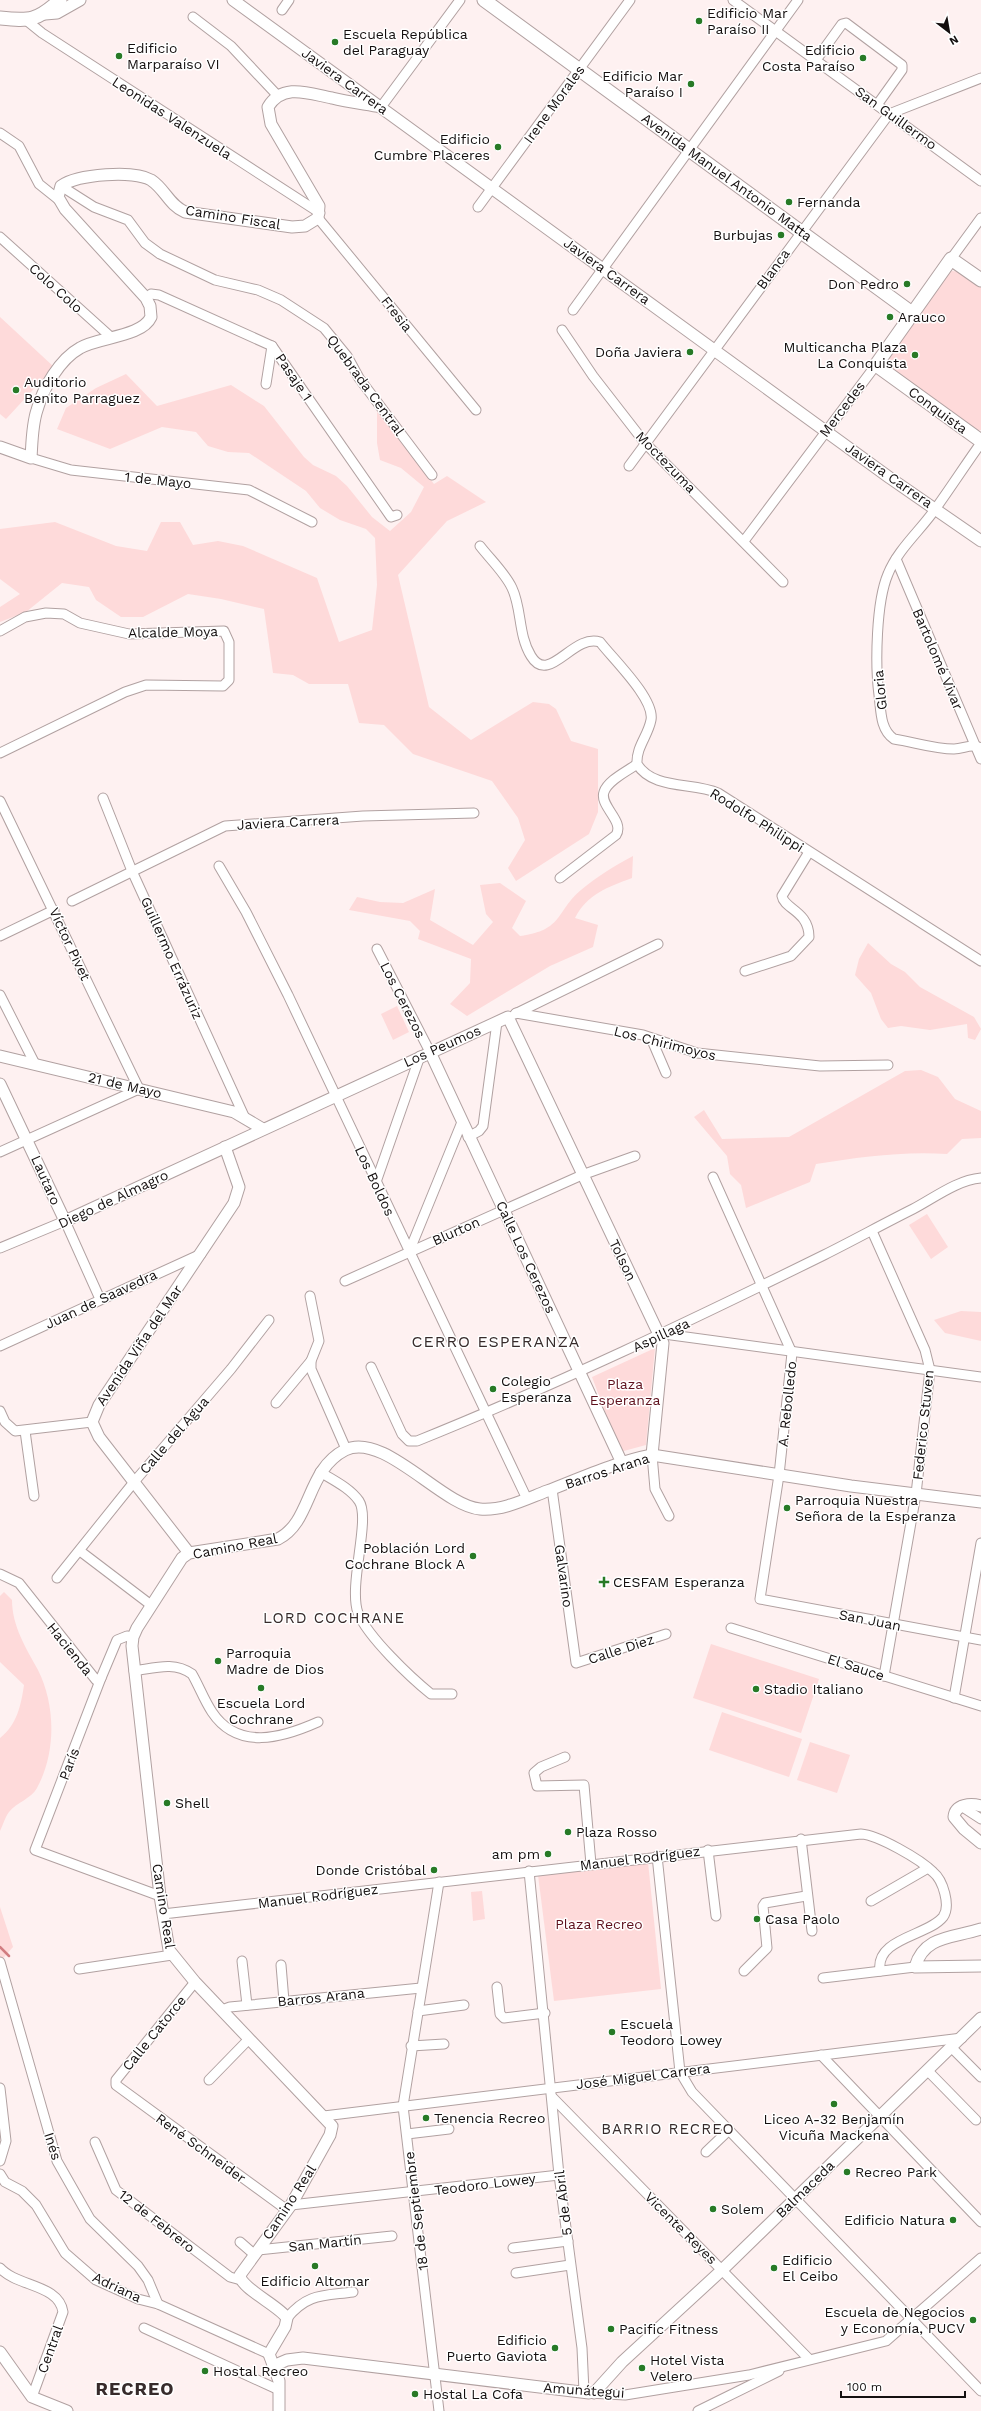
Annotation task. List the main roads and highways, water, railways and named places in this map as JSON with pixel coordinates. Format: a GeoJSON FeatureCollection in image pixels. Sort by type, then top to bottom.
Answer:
{"type":"FeatureCollection","features":[{"type":"Feature","properties":{"kind":"main road"},"geometry":{"type":"LineString","coordinates":[[0,18],[26,20],[45,14],[60,0]]}},
{"type":"Feature","properties":{"kind":"main road","name":"Avenida Manuel Antonio Matta"},"geometry":{"type":"LineString","coordinates":[[484,0],[801,230],[912,313]]}},
{"type":"Feature","properties":{"kind":"main road","name":"Mercedes"},"geometry":{"type":"LineString","coordinates":[[876,365],[951,258],[981,280]]}},
{"type":"Feature","properties":{"kind":"main road","name":"Conquista"},"geometry":{"type":"LineString","coordinates":[[876,365],[981,442]]}},
{"type":"Feature","properties":{"kind":"waterway"},"geometry":{"type":"LineString","coordinates":[[0,1947],[9,1956]]}},
{"type":"Feature","properties":{"kind":"place","name":"Edificio Mar Paraíso II"},"geometry":{"type":"Point","coordinates":[699,21]}},
{"type":"Feature","properties":{"kind":"place","name":"Escuela República del Paraguay"},"geometry":{"type":"Point","coordinates":[335,42]}},
{"type":"Feature","properties":{"kind":"place","name":"Edificio Marparaíso VI"},"geometry":{"type":"Point","coordinates":[119,56]}},
{"type":"Feature","properties":{"kind":"place","name":"Edificio Costa Paraíso"},"geometry":{"type":"Point","coordinates":[863,58]}},
{"type":"Feature","properties":{"kind":"place","name":"Edificio Mar Paraíso I"},"geometry":{"type":"Point","coordinates":[691,84]}},
{"type":"Feature","properties":{"kind":"place","name":"Edificio Cumbre Placeres"},"geometry":{"type":"Point","coordinates":[498,147]}},
{"type":"Feature","properties":{"kind":"place","name":"Fernanda"},"geometry":{"type":"Point","coordinates":[789,202]}},
{"type":"Feature","properties":{"kind":"place","name":"Burbujas"},"geometry":{"type":"Point","coordinates":[781,235]}},
{"type":"Feature","properties":{"kind":"place","name":"Don Pedro"},"geometry":{"type":"Point","coordinates":[907,284]}},
{"type":"Feature","properties":{"kind":"place","name":"Arauco"},"geometry":{"type":"Point","coordinates":[890,317]}},
{"type":"Feature","properties":{"kind":"place","name":"Doña Javiera"},"geometry":{"type":"Point","coordinates":[690,352]}},
{"type":"Feature","properties":{"kind":"place","name":"Multicancha Plaza La Conquista"},"geometry":{"type":"Point","coordinates":[915,355]}},
{"type":"Feature","properties":{"kind":"place","name":"Auditorio Benito Parraguez"},"geometry":{"type":"Point","coordinates":[16,390]}},
{"type":"Feature","properties":{"kind":"place","name":"Colegio Esperanza"},"geometry":{"type":"Point","coordinates":[493,1389]}},
{"type":"Feature","properties":{"kind":"place","name":"Parroquia Nuestra Señora de la Esperanza"},"geometry":{"type":"Point","coordinates":[787,1508]}},
{"type":"Feature","properties":{"kind":"place","name":"Población Lord Cochrane Block A"},"geometry":{"type":"Point","coordinates":[473,1556]}},
{"type":"Feature","properties":{"kind":"place","name":"CESFAM Esperanza"},"geometry":{"type":"Point","coordinates":[604,1582]}},
{"type":"Feature","properties":{"kind":"place","name":"Parroquia Madre de Dios"},"geometry":{"type":"Point","coordinates":[218,1661]}},
{"type":"Feature","properties":{"kind":"place","name":"Escuela Lord Cochrane"},"geometry":{"type":"Point","coordinates":[261,1688]}},
{"type":"Feature","properties":{"kind":"place","name":"Stadio Italiano"},"geometry":{"type":"Point","coordinates":[756,1689]}},
{"type":"Feature","properties":{"kind":"place","name":"Shell"},"geometry":{"type":"Point","coordinates":[167,1803]}},
{"type":"Feature","properties":{"kind":"place","name":"Plaza Rosso"},"geometry":{"type":"Point","coordinates":[568,1832]}},
{"type":"Feature","properties":{"kind":"place","name":"am pm"},"geometry":{"type":"Point","coordinates":[548,1854]}},
{"type":"Feature","properties":{"kind":"place","name":"Donde Cristóbal"},"geometry":{"type":"Point","coordinates":[434,1870]}},
{"type":"Feature","properties":{"kind":"place","name":"Casa Paolo"},"geometry":{"type":"Point","coordinates":[757,1919]}},
{"type":"Feature","properties":{"kind":"place","name":"Escuela Teodoro Lowey"},"geometry":{"type":"Point","coordinates":[612,2032]}},
{"type":"Feature","properties":{"kind":"place","name":"Liceo A-32 Benjamín Vicuña Mackena"},"geometry":{"type":"Point","coordinates":[834,2104]}},
{"type":"Feature","properties":{"kind":"place","name":"Tenencia Recreo"},"geometry":{"type":"Point","coordinates":[426,2118]}},
{"type":"Feature","properties":{"kind":"place","name":"Recreo Park"},"geometry":{"type":"Point","coordinates":[847,2172]}},
{"type":"Feature","properties":{"kind":"place","name":"Solem"},"geometry":{"type":"Point","coordinates":[713,2209]}},
{"type":"Feature","properties":{"kind":"place","name":"Edificio Natura"},"geometry":{"type":"Point","coordinates":[953,2220]}},
{"type":"Feature","properties":{"kind":"place","name":"Edificio Altomar"},"geometry":{"type":"Point","coordinates":[315,2266]}},
{"type":"Feature","properties":{"kind":"place","name":"Edificio El Ceibo"},"geometry":{"type":"Point","coordinates":[774,2268]}},
{"type":"Feature","properties":{"kind":"place","name":"Escuela de Negocios y Economía, PUCV"},"geometry":{"type":"Point","coordinates":[973,2320]}},
{"type":"Feature","properties":{"kind":"place","name":"Pacific Fitness"},"geometry":{"type":"Point","coordinates":[611,2329]}},
{"type":"Feature","properties":{"kind":"place","name":"Edificio Puerto Gaviota"},"geometry":{"type":"Point","coordinates":[555,2348]}},
{"type":"Feature","properties":{"kind":"place","name":"Hotel Vista Velero"},"geometry":{"type":"Point","coordinates":[642,2368]}},
{"type":"Feature","properties":{"kind":"place","name":"Hostal Recreo"},"geometry":{"type":"Point","coordinates":[205,2371]}},
{"type":"Feature","properties":{"kind":"place","name":"Hostal La Cofa"},"geometry":{"type":"Point","coordinates":[415,2394]}},
{"type":"Feature","properties":{"kind":"district","name":"CERRO ESPERANZA"},"geometry":{"type":"Point","coordinates":[496,1341]}},
{"type":"Feature","properties":{"kind":"district","name":"LORD COCHRANE"},"geometry":{"type":"Point","coordinates":[334,1618]}},
{"type":"Feature","properties":{"kind":"district","name":"BARRIO RECREO"},"geometry":{"type":"Point","coordinates":[668,2129]}},
{"type":"Feature","properties":{"kind":"district","name":"RECREO"},"geometry":{"type":"Point","coordinates":[135,2389]}},
{"type":"Feature","properties":{"kind":"park label","name":"Plaza Esperanza"},"geometry":{"type":"Point","coordinates":[625,1392]}},
{"type":"Feature","properties":{"kind":"park label","name":"Plaza Recreo"},"geometry":{"type":"Point","coordinates":[599,1924]}}]}
